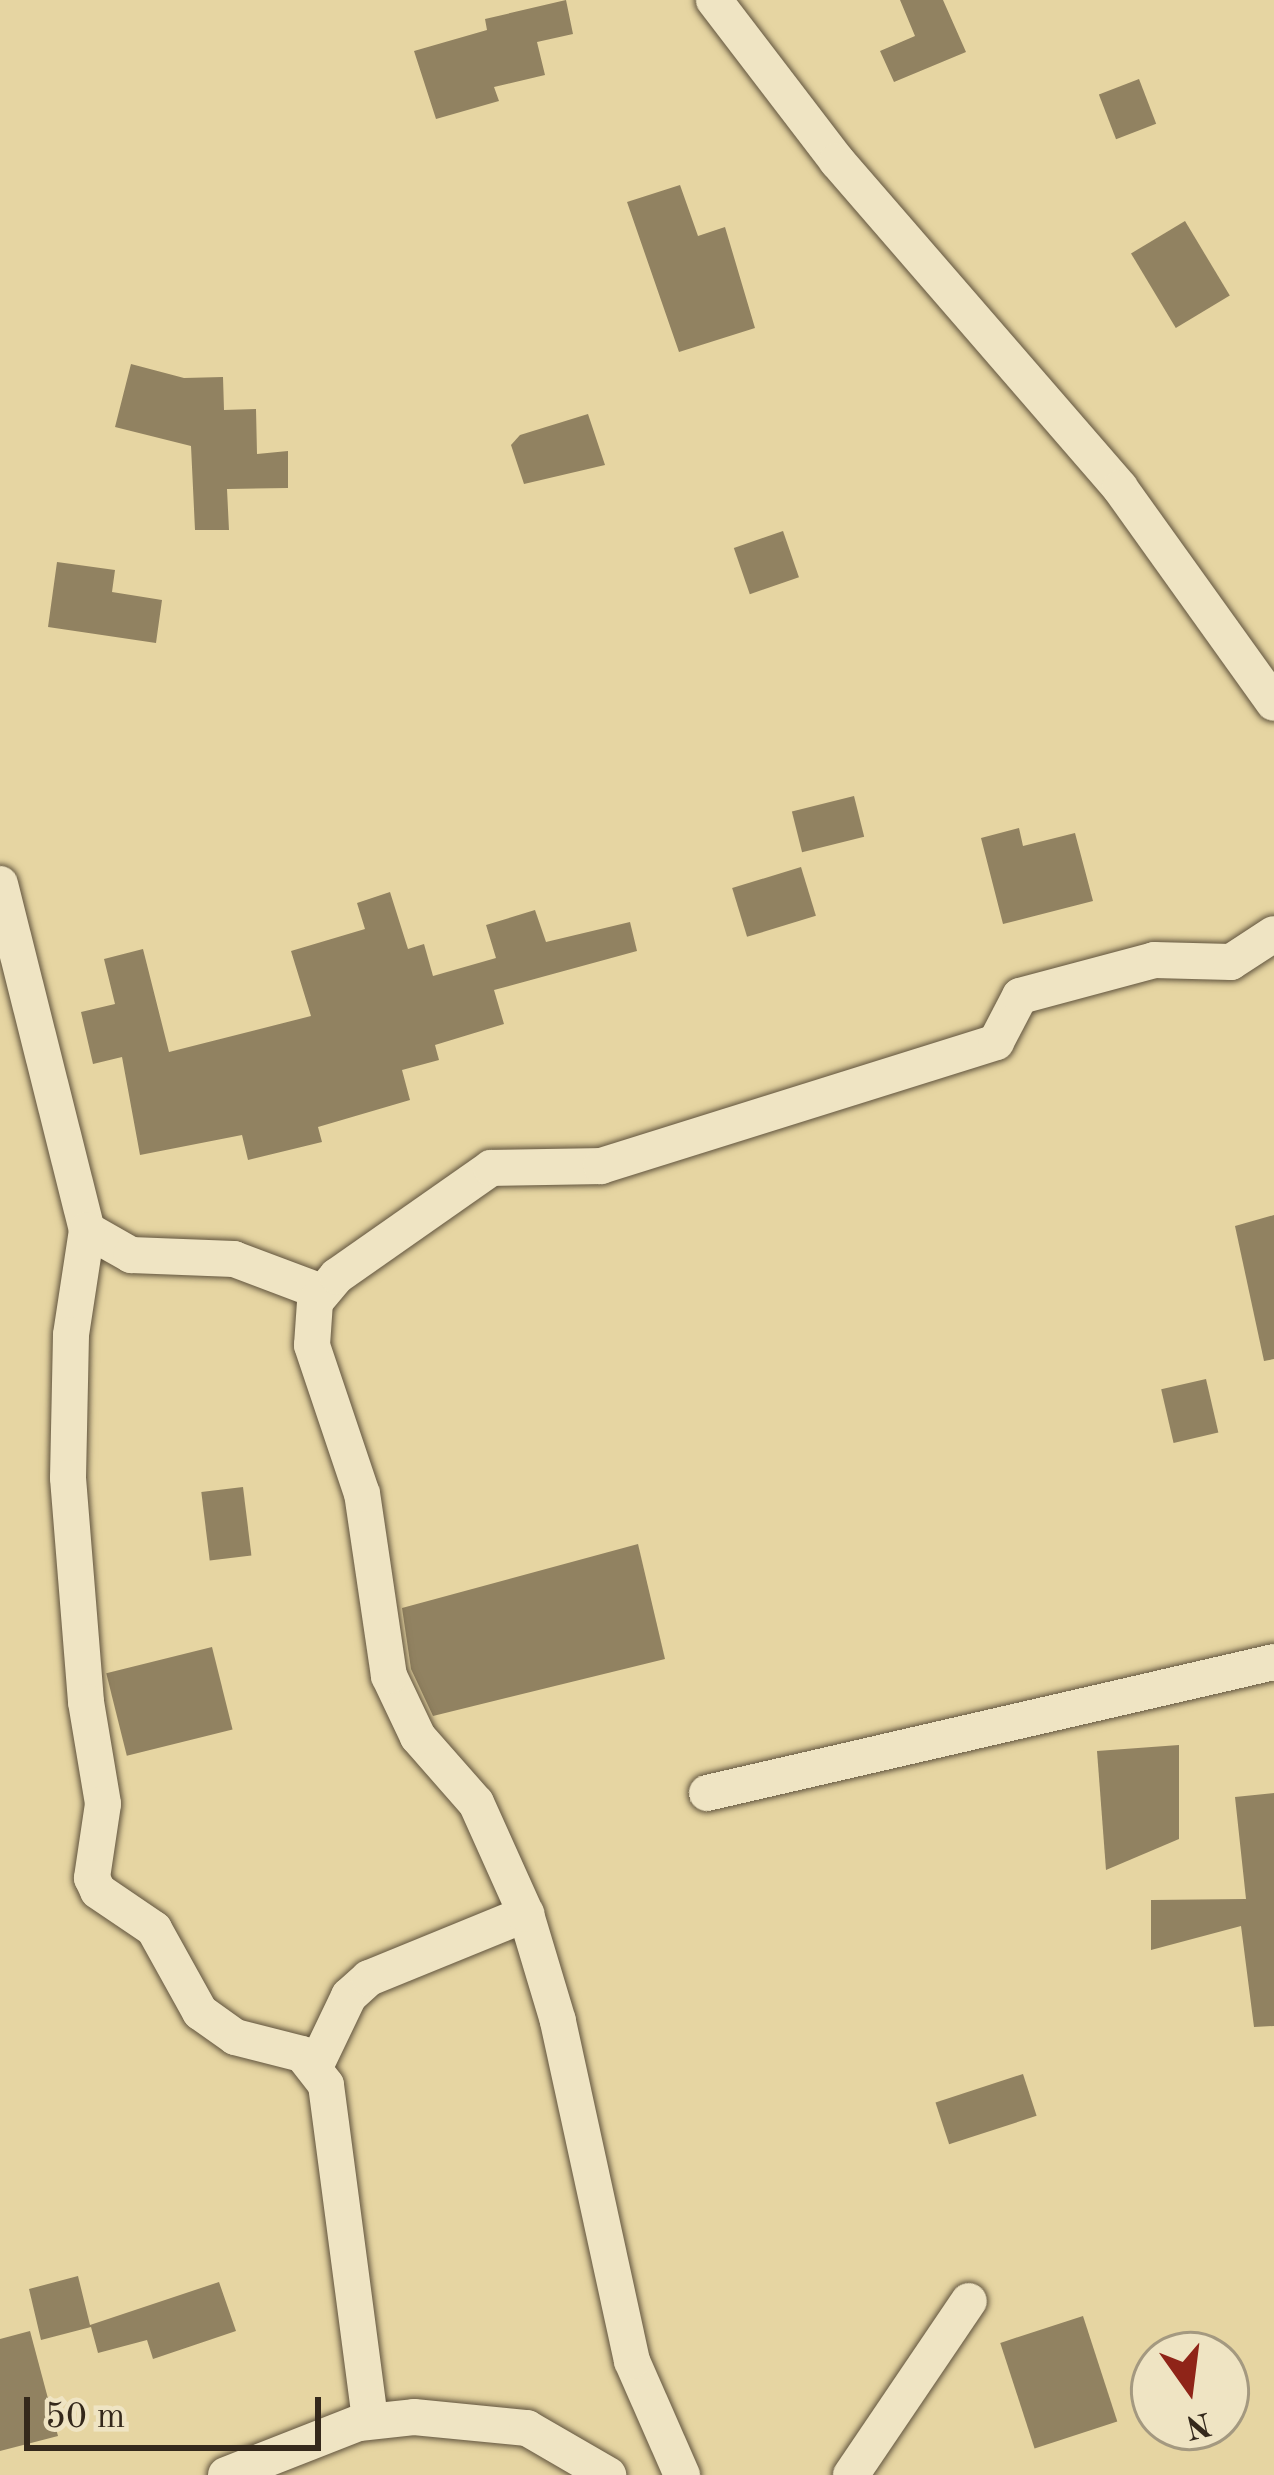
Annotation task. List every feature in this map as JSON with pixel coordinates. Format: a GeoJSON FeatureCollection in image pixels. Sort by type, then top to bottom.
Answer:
{"type":"FeatureCollection","features":[{"type":"Feature","properties":{"kind":"street"},"geometry":{"type":"LineString","coordinates":[[714,0],[837,161],[1120,488],[1274,703]]}},
{"type":"Feature","properties":{"kind":"street"},"geometry":{"type":"LineString","coordinates":[[0,884],[87,1230],[71,1335],[68,1478],[86,1702],[104,1804],[93,1882],[154,1929],[200,2012],[235,2037],[281,2043],[315,2067]]}},
{"type":"Feature","properties":{"kind":"street"},"geometry":{"type":"LineString","coordinates":[[682,2475],[632,2361],[558,2021],[526,1915],[476,1803],[418,1737],[389,1676],[362,1494],[312,1346],[311,1313],[322,1292],[491,1168],[601,1166],[996,1042],[1020,996],[1154,960],[1238,960],[1274,934]]}},
{"type":"Feature","properties":{"kind":"street"},"geometry":{"type":"LineString","coordinates":[[87,1230],[131,1256],[234,1259],[322,1292]]}},
{"type":"Feature","properties":{"kind":"street"},"geometry":{"type":"LineString","coordinates":[[707,1793],[1274,1662]]}},
{"type":"Feature","properties":{"kind":"street"},"geometry":{"type":"LineString","coordinates":[[370,2420],[343,2175],[315,2067],[349,1996],[369,1978],[526,1915]]}},
{"type":"Feature","properties":{"kind":"street"},"geometry":{"type":"LineString","coordinates":[[851,2475],[969,2301]]}},
{"type":"Feature","properties":{"kind":"street"},"geometry":{"type":"LineString","coordinates":[[226,2475],[370,2420],[527,2428],[608,2475]]}},
{"type":"Feature","properties":{"kind":"building"},"geometry":{"type":"Polygon","coordinates":[[[566,0],[573,34],[537,42],[545,75],[494,87],[499,101],[436,119],[414,51],[487,30],[485,19],[566,0]]]}},
{"type":"Feature","properties":{"kind":"building"},"geometry":{"type":"Polygon","coordinates":[[[900,0],[943,0],[966,52],[894,82],[880,51],[915,36],[900,0]]]}},
{"type":"Feature","properties":{"kind":"building"},"geometry":{"type":"Polygon","coordinates":[[[1139,79],[1156,124],[1116,139],[1099,94],[1139,79]]]}},
{"type":"Feature","properties":{"kind":"building"},"geometry":{"type":"Polygon","coordinates":[[[680,185],[698,236],[725,227],[755,328],[679,352],[627,202],[680,185]]]}},
{"type":"Feature","properties":{"kind":"building"},"geometry":{"type":"Polygon","coordinates":[[[1185,221],[1230,296],[1176,328],[1131,253],[1185,221]]]}},
{"type":"Feature","properties":{"kind":"building"},"geometry":{"type":"Polygon","coordinates":[[[131,364],[184,378],[223,377],[224,410],[256,409],[257,454],[288,451],[288,488],[227,489],[229,530],[195,530],[191,446],[115,427],[131,364]]]}},
{"type":"Feature","properties":{"kind":"building"},"geometry":{"type":"Polygon","coordinates":[[[588,414],[605,465],[524,484],[511,445],[520,435],[588,414]]]}},
{"type":"Feature","properties":{"kind":"building"},"geometry":{"type":"Polygon","coordinates":[[[783,531],[799,577],[750,594],[734,548],[783,531]]]}},
{"type":"Feature","properties":{"kind":"building"},"geometry":{"type":"Polygon","coordinates":[[[57,562],[115,570],[112,592],[162,600],[156,643],[48,627],[57,562]]]}},
{"type":"Feature","properties":{"kind":"building"},"geometry":{"type":"Polygon","coordinates":[[[854,796],[864,837],[802,852],[792,811],[854,796]]]}},
{"type":"Feature","properties":{"kind":"building"},"geometry":{"type":"Polygon","coordinates":[[[1019,828],[1023,846],[1075,833],[1093,901],[1003,924],[981,838],[1019,828]]]}},
{"type":"Feature","properties":{"kind":"building"},"geometry":{"type":"Polygon","coordinates":[[[801,867],[816,916],[747,937],[732,888],[801,867]]]}},
{"type":"Feature","properties":{"kind":"building"},"geometry":{"type":"Polygon","coordinates":[[[390,892],[408,949],[424,944],[433,976],[496,958],[486,925],[535,910],[546,942],[630,922],[637,951],[494,990],[504,1024],[435,1045],[439,1060],[402,1070],[410,1100],[318,1127],[322,1142],[248,1160],[242,1135],[140,1155],[122,1057],[93,1064],[81,1012],[115,1004],[104,959],[143,949],[169,1052],[311,1016],[291,951],[365,929],[357,903],[390,892]]]}},
{"type":"Feature","properties":{"kind":"building"},"geometry":{"type":"Polygon","coordinates":[[[1274,1215],[1274,1359],[1264,1361],[1235,1226],[1274,1215]]]}},
{"type":"Feature","properties":{"kind":"building"},"geometry":{"type":"Polygon","coordinates":[[[1206,1379],[1218,1433],[1174,1443],[1161,1389],[1206,1379]]]}},
{"type":"Feature","properties":{"kind":"building"},"geometry":{"type":"Polygon","coordinates":[[[243,1487],[251,1555],[210,1561],[201,1492],[243,1487]]]}},
{"type":"Feature","properties":{"kind":"building"},"geometry":{"type":"Polygon","coordinates":[[[638,1544],[665,1659],[433,1716],[411,1669],[402,1608],[638,1544]]]}},
{"type":"Feature","properties":{"kind":"building"},"geometry":{"type":"Polygon","coordinates":[[[212,1647],[233,1729],[127,1756],[106,1673],[212,1647]]]}},
{"type":"Feature","properties":{"kind":"building"},"geometry":{"type":"Polygon","coordinates":[[[1179,1745],[1179,1839],[1106,1870],[1097,1751],[1179,1745]]]}},
{"type":"Feature","properties":{"kind":"building"},"geometry":{"type":"Polygon","coordinates":[[[1274,1793],[1274,2026],[1254,2027],[1241,1926],[1151,1950],[1151,1900],[1246,1899],[1235,1797],[1274,1793]]]}},
{"type":"Feature","properties":{"kind":"building"},"geometry":{"type":"Polygon","coordinates":[[[1023,2074],[1037,2116],[949,2144],[936,2102],[1023,2074]]]}},
{"type":"Feature","properties":{"kind":"building"},"geometry":{"type":"Polygon","coordinates":[[[78,2276],[90,2325],[219,2282],[236,2331],[153,2359],[147,2340],[98,2353],[91,2327],[41,2340],[29,2289],[78,2276]]]}},
{"type":"Feature","properties":{"kind":"building"},"geometry":{"type":"Polygon","coordinates":[[[1083,2316],[1117,2422],[1035,2448],[1000,2343],[1083,2316]]]}},
{"type":"Feature","properties":{"kind":"building"},"geometry":{"type":"Polygon","coordinates":[[[30,2331],[58,2436],[0,2451],[0,2339],[30,2331]]]}}]}
